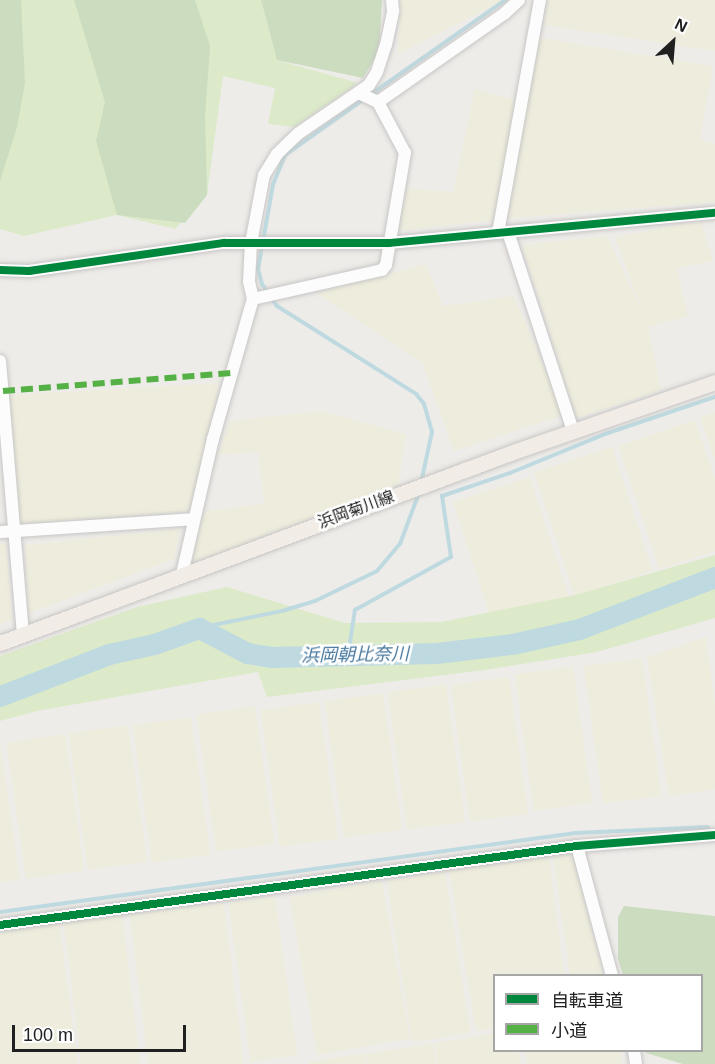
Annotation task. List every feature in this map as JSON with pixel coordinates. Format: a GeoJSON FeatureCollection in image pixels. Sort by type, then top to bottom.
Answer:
{"type":"FeatureCollection","features":[{"type":"Feature","properties":{"kind":"main road","name":"浜岡菊川線"},"geometry":{"type":"LineString","coordinates":[[0,643],[573,431],[715,382]]}},
{"type":"Feature","properties":{"kind":"street"},"geometry":{"type":"LineString","coordinates":[[182,574],[213,439],[253,298],[249,281],[251,243],[264,175],[277,154],[299,132],[369,85],[377,72],[386,45],[392,0]]}},
{"type":"Feature","properties":{"kind":"street"},"geometry":{"type":"LineString","coordinates":[[378,102],[506,13],[519,0]]}},
{"type":"Feature","properties":{"kind":"street"},"geometry":{"type":"LineString","coordinates":[[540,0],[503,233],[573,431]]}},
{"type":"Feature","properties":{"kind":"street"},"geometry":{"type":"LineString","coordinates":[[253,298],[381,270],[386,266],[405,153],[378,102],[359,93]]}},
{"type":"Feature","properties":{"kind":"street"},"geometry":{"type":"LineString","coordinates":[[0,270],[29,271],[224,243],[389,243],[715,213]]}},
{"type":"Feature","properties":{"kind":"street"},"geometry":{"type":"LineString","coordinates":[[0,361],[6,532],[23,635]]}},
{"type":"Feature","properties":{"kind":"street"},"geometry":{"type":"LineString","coordinates":[[6,532],[194,519]]}},
{"type":"Feature","properties":{"kind":"street"},"geometry":{"type":"LineString","coordinates":[[0,925],[577,846],[715,835]]}},
{"type":"Feature","properties":{"kind":"street"},"geometry":{"type":"LineString","coordinates":[[577,846],[612,974]]}},
{"type":"Feature","properties":{"kind":"shaded area"},"geometry":{"type":"Polygon","coordinates":[[[400,0],[504,0],[398,54],[400,0]]]}},
{"type":"Feature","properties":{"kind":"shaded area"},"geometry":{"type":"Polygon","coordinates":[[[548,0],[715,0],[715,51],[543,25],[548,0]]]}},
{"type":"Feature","properties":{"kind":"shaded area"},"geometry":{"type":"Polygon","coordinates":[[[541,38],[713,66],[700,140],[715,144],[715,202],[512,218],[398,231],[407,188],[453,192],[475,89],[527,103],[541,38]]]}},
{"type":"Feature","properties":{"kind":"shaded area"},"geometry":{"type":"Polygon","coordinates":[[[701,221],[713,261],[677,268],[688,316],[648,327],[661,390],[577,418],[522,245],[607,236],[644,316],[615,237],[701,221]]]}},
{"type":"Feature","properties":{"kind":"shaded area"},"geometry":{"type":"Polygon","coordinates":[[[426,264],[443,306],[514,296],[564,415],[454,451],[422,363],[316,293],[426,264]]]}},
{"type":"Feature","properties":{"kind":"shaded area"},"geometry":{"type":"Polygon","coordinates":[[[219,383],[191,511],[18,524],[8,395],[219,383]]]}},
{"type":"Feature","properties":{"kind":"shaded area"},"geometry":{"type":"Polygon","coordinates":[[[321,411],[406,434],[398,485],[196,562],[192,559],[205,511],[264,504],[258,452],[218,455],[230,421],[321,411]]]}},
{"type":"Feature","properties":{"kind":"shaded area"},"geometry":{"type":"Polygon","coordinates":[[[715,412],[715,461],[700,417],[715,412]]]}},
{"type":"Feature","properties":{"kind":"shaded area"},"geometry":{"type":"Polygon","coordinates":[[[695,420],[715,479],[715,551],[659,569],[618,446],[695,420]]]}},
{"type":"Feature","properties":{"kind":"shaded area"},"geometry":{"type":"Polygon","coordinates":[[[612,447],[652,571],[574,596],[534,472],[612,447]]]}},
{"type":"Feature","properties":{"kind":"shaded area"},"geometry":{"type":"Polygon","coordinates":[[[530,477],[570,601],[493,626],[453,502],[530,477]]]}},
{"type":"Feature","properties":{"kind":"shaded area"},"geometry":{"type":"Polygon","coordinates":[[[180,529],[174,559],[29,613],[25,545],[180,529]]]}},
{"type":"Feature","properties":{"kind":"shaded area"},"geometry":{"type":"Polygon","coordinates":[[[6,543],[12,619],[0,624],[0,544],[6,543]]]}},
{"type":"Feature","properties":{"kind":"shaded area"},"geometry":{"type":"Polygon","coordinates":[[[706,637],[715,705],[715,789],[669,797],[647,657],[706,637]]]}},
{"type":"Feature","properties":{"kind":"shaded area"},"geometry":{"type":"Polygon","coordinates":[[[642,658],[661,796],[603,804],[584,666],[642,658]]]}},
{"type":"Feature","properties":{"kind":"shaded area"},"geometry":{"type":"Polygon","coordinates":[[[573,666],[592,803],[534,811],[515,674],[573,666]]]}},
{"type":"Feature","properties":{"kind":"shaded area"},"geometry":{"type":"Polygon","coordinates":[[[509,677],[528,814],[470,822],[451,685],[509,677]]]}},
{"type":"Feature","properties":{"kind":"shaded area"},"geometry":{"type":"Polygon","coordinates":[[[446,684],[465,822],[407,830],[388,692],[446,684]]]}},
{"type":"Feature","properties":{"kind":"shaded area"},"geometry":{"type":"Polygon","coordinates":[[[383,693],[402,830],[344,838],[325,701],[383,693]]]}},
{"type":"Feature","properties":{"kind":"shaded area"},"geometry":{"type":"Polygon","coordinates":[[[319,702],[338,839],[280,847],[261,710],[319,702]]]}},
{"type":"Feature","properties":{"kind":"shaded area"},"geometry":{"type":"Polygon","coordinates":[[[255,706],[274,844],[216,852],[197,714],[255,706]]]}},
{"type":"Feature","properties":{"kind":"shaded area"},"geometry":{"type":"Polygon","coordinates":[[[191,717],[210,855],[152,863],[133,725],[191,717]]]}},
{"type":"Feature","properties":{"kind":"shaded area"},"geometry":{"type":"Polygon","coordinates":[[[128,725],[147,862],[88,870],[69,733],[128,725]]]}},
{"type":"Feature","properties":{"kind":"shaded area"},"geometry":{"type":"Polygon","coordinates":[[[65,734],[84,871],[26,879],[7,742],[65,734]]]}},
{"type":"Feature","properties":{"kind":"shaded area"},"geometry":{"type":"Polygon","coordinates":[[[0,742],[20,879],[0,883],[0,742]]]}},
{"type":"Feature","properties":{"kind":"shaded area"},"geometry":{"type":"Polygon","coordinates":[[[572,853],[603,974],[570,974],[553,857],[572,853]]]}},
{"type":"Feature","properties":{"kind":"shaded area"},"geometry":{"type":"Polygon","coordinates":[[[549,857],[564,974],[493,974],[493,1028],[476,1031],[449,871],[549,857]]]}},
{"type":"Feature","properties":{"kind":"shaded area"},"geometry":{"type":"Polygon","coordinates":[[[445,872],[470,1033],[412,1042],[387,881],[445,872]]]}},
{"type":"Feature","properties":{"kind":"shaded area"},"geometry":{"type":"Polygon","coordinates":[[[382,881],[410,1039],[317,1055],[289,897],[382,881]]]}},
{"type":"Feature","properties":{"kind":"shaded area"},"geometry":{"type":"Polygon","coordinates":[[[275,897],[297,1055],[251,1062],[228,904],[275,897]]]}},
{"type":"Feature","properties":{"kind":"shaded area"},"geometry":{"type":"Polygon","coordinates":[[[224,903],[244,1063],[148,1064],[130,915],[224,903]]]}},
{"type":"Feature","properties":{"kind":"shaded area"},"geometry":{"type":"Polygon","coordinates":[[[122,914],[140,1064],[81,1064],[63,921],[122,914]]]}},
{"type":"Feature","properties":{"kind":"shaded area"},"geometry":{"type":"Polygon","coordinates":[[[59,923],[78,1064],[0,1064],[0,933],[59,923]]]}},
{"type":"Feature","properties":{"kind":"shaded area"},"geometry":{"type":"Polygon","coordinates":[[[493,1033],[493,1052],[519,1052],[521,1064],[438,1064],[435,1043],[493,1033]]]}},
{"type":"Feature","properties":{"kind":"shaded area"},"geometry":{"type":"Polygon","coordinates":[[[433,1043],[436,1064],[368,1064],[366,1054],[433,1043]]]}},
{"type":"Feature","properties":{"kind":"shaded area"},"geometry":{"type":"Polygon","coordinates":[[[526,1052],[621,1052],[621,1064],[526,1064],[526,1052]]]}},
{"type":"Feature","properties":{"kind":"shaded area"},"geometry":{"type":"Polygon","coordinates":[[[364,1053],[366,1064],[309,1064],[309,1062],[364,1053]]]}},
{"type":"Feature","properties":{"kind":"green space"},"geometry":{"type":"Polygon","coordinates":[[[0,0],[261,0],[277,60],[358,83],[294,127],[268,124],[275,88],[223,76],[207,195],[175,229],[117,215],[24,236],[0,229],[0,0]]]}},
{"type":"Feature","properties":{"kind":"green space"},"geometry":{"type":"Polygon","coordinates":[[[0,0],[21,0],[25,83],[17,127],[0,181],[0,0]]]}},
{"type":"Feature","properties":{"kind":"green space"},"geometry":{"type":"Polygon","coordinates":[[[74,0],[195,0],[210,46],[205,116],[207,195],[185,223],[117,215],[96,141],[105,102],[74,0]]]}},
{"type":"Feature","properties":{"kind":"green space"},"geometry":{"type":"Polygon","coordinates":[[[261,0],[382,0],[379,51],[363,78],[277,60],[261,0]]]}},
{"type":"Feature","properties":{"kind":"green space"},"geometry":{"type":"Polygon","coordinates":[[[715,555],[715,618],[597,652],[485,670],[267,697],[258,672],[37,711],[0,721],[0,656],[137,607],[227,587],[345,623],[441,622],[575,595],[715,555]]]}},
{"type":"Feature","properties":{"kind":"green space"},"geometry":{"type":"Polygon","coordinates":[[[624,906],[715,916],[715,1064],[683,1064],[646,1053],[703,1052],[703,974],[623,974],[618,959],[618,917],[624,906]]]}},
{"type":"Feature","properties":{"kind":"waterway"},"geometry":{"type":"LineString","coordinates":[[370,95],[505,0]]}},
{"type":"Feature","properties":{"kind":"waterway"},"geometry":{"type":"LineString","coordinates":[[364,99],[285,155],[273,185],[258,269],[262,284],[277,306],[416,394],[424,404],[432,432],[421,483]]}},
{"type":"Feature","properties":{"kind":"waterway"},"geometry":{"type":"LineString","coordinates":[[348,655],[355,610],[451,557],[442,496],[510,473],[605,434],[715,397]]}},
{"type":"Feature","properties":{"kind":"waterway"},"geometry":{"type":"LineString","coordinates":[[199,628],[282,611],[315,601],[377,571],[400,544],[419,493]]}},
{"type":"Feature","properties":{"kind":"waterway","name":"浜岡朝比奈川"},"geometry":{"type":"LineString","coordinates":[[0,696],[109,654],[154,644],[199,628],[247,653],[271,657],[436,653],[512,644],[579,629],[715,577]]}},
{"type":"Feature","properties":{"kind":"waterway"},"geometry":{"type":"LineString","coordinates":[[0,912],[576,833],[708,827]]}},
{"type":"Feature","properties":{"kind":"marked path"},"geometry":{"type":"LineString","coordinates":[[3,391],[231,373]]}},
{"type":"Feature","properties":{"kind":"cycle path"},"geometry":{"type":"LineString","coordinates":[[0,270],[29,271],[224,243],[389,243],[715,213]]}},
{"type":"Feature","properties":{"kind":"cycle path"},"geometry":{"type":"LineString","coordinates":[[0,925],[577,846],[715,835]]}}]}
